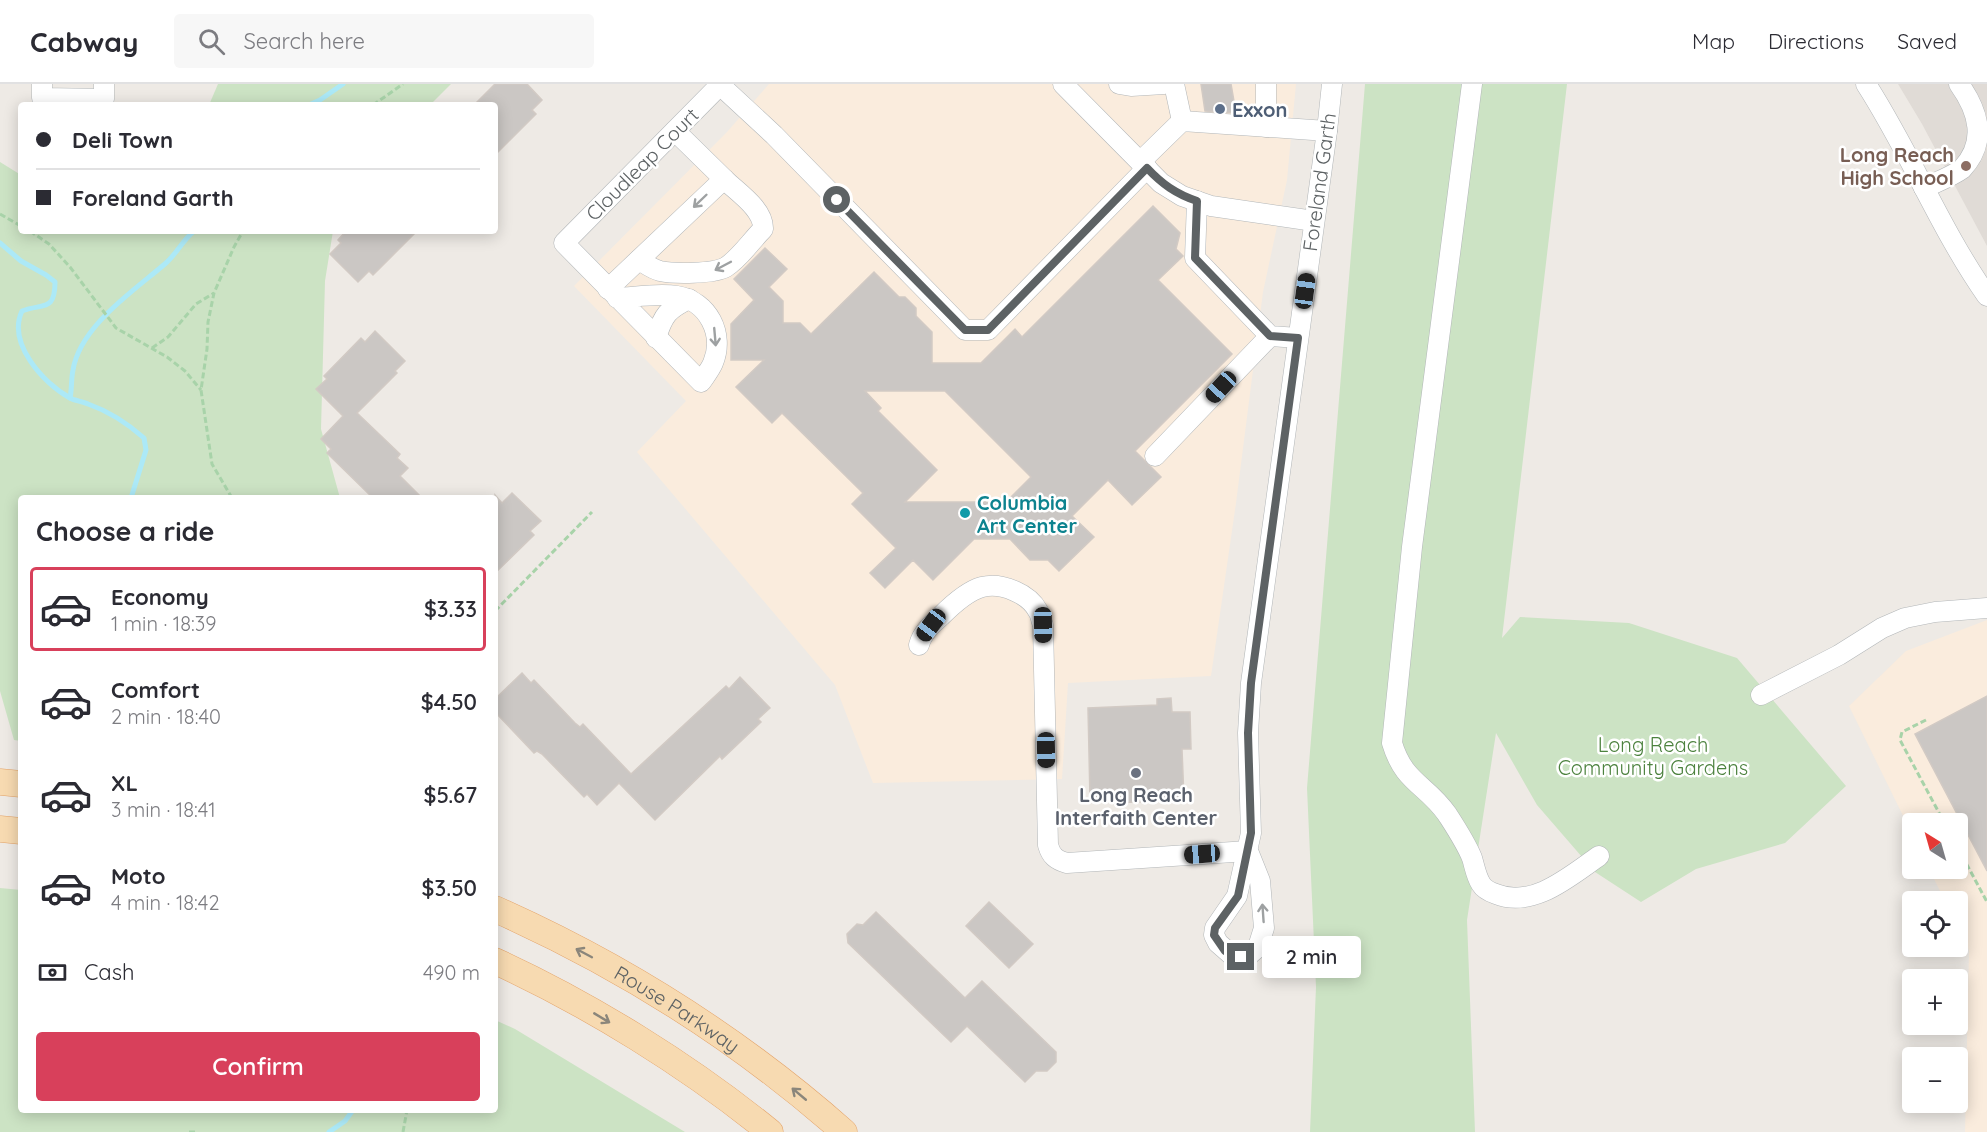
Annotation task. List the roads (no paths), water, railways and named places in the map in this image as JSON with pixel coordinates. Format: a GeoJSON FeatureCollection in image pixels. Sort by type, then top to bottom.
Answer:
{"type":"FeatureCollection","features":[{"type":"Feature","properties":{"kind":"main road"},"geometry":{"type":"LineString","coordinates":[[0,782],[18,784]]}},
{"type":"Feature","properties":{"kind":"main road"},"geometry":{"type":"LineString","coordinates":[[0,829],[18,831]]}},
{"type":"Feature","properties":{"kind":"main road","name":"Rouse Parkway"},"geometry":{"type":"LineString","coordinates":[[498,910],[537,928],[616,970],[674,1005],[786,1083],[844,1132]]}},
{"type":"Feature","properties":{"kind":"main road"},"geometry":{"type":"LineString","coordinates":[[498,963],[592,1012],[647,1046],[706,1084],[770,1132]]}},
{"type":"Feature","properties":{"kind":"street"},"geometry":{"type":"LineString","coordinates":[[42,84],[42,98],[104,99],[104,84]]}},
{"type":"Feature","properties":{"kind":"street"},"geometry":{"type":"LineString","coordinates":[[721,84],[965,330],[988,330],[1144,165],[1182,121]]}},
{"type":"Feature","properties":{"kind":"street","name":"Cloudleap Court"},"geometry":{"type":"LineString","coordinates":[[612,294],[564,243],[721,84]]}},
{"type":"Feature","properties":{"kind":"street"},"geometry":{"type":"LineString","coordinates":[[1063,84],[1161,183],[1182,196],[1211,206],[1314,220]]}},
{"type":"Feature","properties":{"kind":"street"},"geometry":{"type":"LineString","coordinates":[[1125,85],[1164,84]]}},
{"type":"Feature","properties":{"kind":"street"},"geometry":{"type":"LineString","coordinates":[[1174,84],[1182,121]]}},
{"type":"Feature","properties":{"kind":"street"},"geometry":{"type":"LineString","coordinates":[[1266,84],[1266,127]]}},
{"type":"Feature","properties":{"kind":"street","name":"Foreland Garth"},"geometry":{"type":"LineString","coordinates":[[1248,851],[1260,881],[1264,928],[1258,947],[1250,954],[1234,957],[1218,943],[1214,935],[1215,928],[1238,896],[1251,833],[1248,733],[1251,683],[1332,84]]}},
{"type":"Feature","properties":{"kind":"street"},"geometry":{"type":"LineString","coordinates":[[1472,84],[1412,547],[1392,743],[1396,757],[1404,771],[1441,805],[1462,837],[1472,858],[1475,875],[1483,887],[1490,892],[1503,897],[1539,894],[1556,886],[1599,856]]}},
{"type":"Feature","properties":{"kind":"street"},"geometry":{"type":"LineString","coordinates":[[1866,84],[1960,254],[1987,296]]}},
{"type":"Feature","properties":{"kind":"street"},"geometry":{"type":"LineString","coordinates":[[1924,188],[1960,170],[1971,161],[1982,141],[1976,109],[1959,84]]}},
{"type":"Feature","properties":{"kind":"street"},"geometry":{"type":"LineString","coordinates":[[1182,121],[1327,131]]}},
{"type":"Feature","properties":{"kind":"street"},"geometry":{"type":"LineString","coordinates":[[639,260],[662,271],[718,270],[727,266],[763,229],[763,223],[756,210],[675,131]]}},
{"type":"Feature","properties":{"kind":"street"},"geometry":{"type":"LineString","coordinates":[[612,294],[639,260],[724,179]]}},
{"type":"Feature","properties":{"kind":"street"},"geometry":{"type":"LineString","coordinates":[[1197,201],[1195,258],[1270,336],[1298,338]]}},
{"type":"Feature","properties":{"kind":"street"},"geometry":{"type":"LineString","coordinates":[[612,294],[675,295],[689,299],[702,308],[711,318],[716,330],[717,342],[714,361],[700,382],[612,294]]}},
{"type":"Feature","properties":{"kind":"street"},"geometry":{"type":"LineString","coordinates":[[656,338],[665,314],[672,307],[689,299]]}},
{"type":"Feature","properties":{"kind":"street"},"geometry":{"type":"LineString","coordinates":[[1155,456],[1270,336]]}},
{"type":"Feature","properties":{"kind":"street"},"geometry":{"type":"LineString","coordinates":[[919,645],[931,625],[953,604],[983,587],[998,586],[1014,590],[1038,610],[1043,625],[1048,845],[1051,854],[1057,860],[1067,863],[1248,851]]}},
{"type":"Feature","properties":{"kind":"street"},"geometry":{"type":"LineString","coordinates":[[1761,695],[1847,651],[1882,628],[1905,618],[1935,612],[1987,608]]}},
{"type":"Feature","properties":{"kind":"waterway"},"geometry":{"type":"LineString","coordinates":[[316,102],[343,84]]}},
{"type":"Feature","properties":{"kind":"waterway"},"geometry":{"type":"LineString","coordinates":[[70,398],[73,370],[78,354],[97,324],[110,310],[170,259],[191,234]]}},
{"type":"Feature","properties":{"kind":"waterway"},"geometry":{"type":"LineString","coordinates":[[0,243],[21,261],[55,282],[53,298],[50,302],[22,311],[19,336],[30,361],[49,383],[60,391],[72,399],[110,414],[144,438],[146,450],[132,495]]}},
{"type":"Feature","properties":{"kind":"waterway"},"geometry":{"type":"LineString","coordinates":[[329,1132],[345,1121],[351,1113]]}},
{"type":"Feature","properties":{"kind":"place","name":"Exxon"},"geometry":{"type":"Point","coordinates":[1220,109]}},
{"type":"Feature","properties":{"kind":"place","name":"Long Reach High School"},"geometry":{"type":"Point","coordinates":[1966,166]}},
{"type":"Feature","properties":{"kind":"place","name":"Columbia Art Center"},"geometry":{"type":"Point","coordinates":[965,513]}},
{"type":"Feature","properties":{"kind":"place","name":"Long Reach Interfaith Center"},"geometry":{"type":"Point","coordinates":[1136,773]}},
{"type":"Feature","properties":{"kind":"park label","name":"Long Reach Community Gardens"},"geometry":{"type":"Point","coordinates":[1653,756]}}]}
